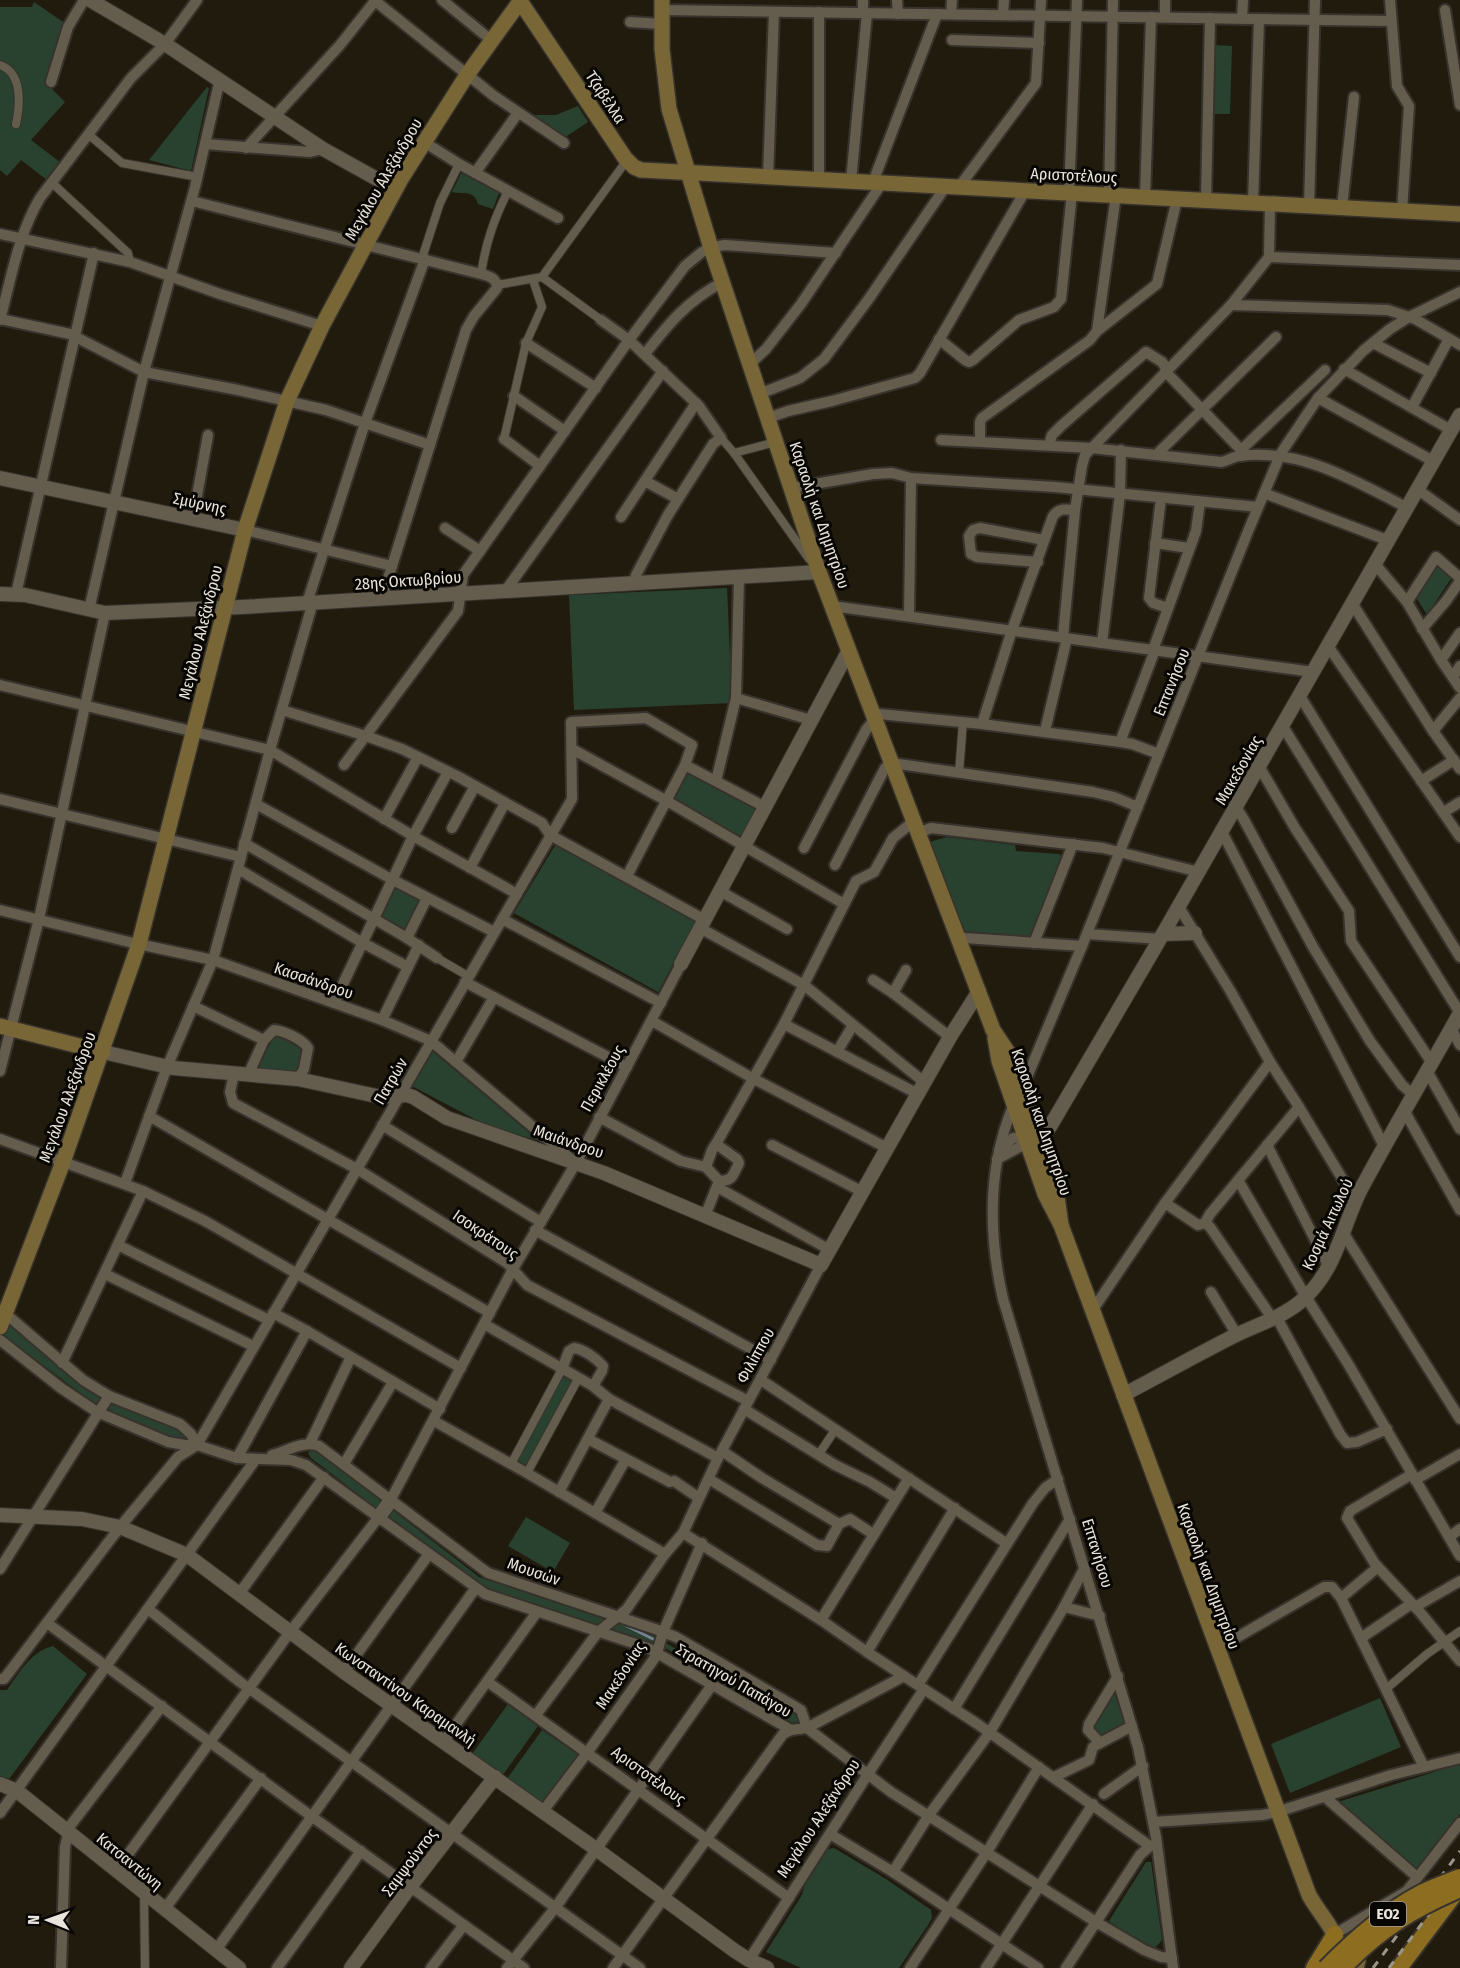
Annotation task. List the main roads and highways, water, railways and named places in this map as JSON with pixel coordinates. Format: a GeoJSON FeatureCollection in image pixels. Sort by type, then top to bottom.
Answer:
{"type":"FeatureCollection","features":[{"type":"Feature","properties":{"kind":"main road","name":"Μεγάλου Αλεξάνδρου"},"geometry":{"type":"LineString","coordinates":[[2,1318],[63,1162],[139,944],[245,530],[287,401],[322,326],[395,189],[467,75],[520,0]]}},
{"type":"Feature","properties":{"kind":"main road","name":"Τζαβέλλα"},"geometry":{"type":"LineString","coordinates":[[520,0],[627,160],[641,170],[688,172]]}},
{"type":"Feature","properties":{"kind":"main road","name":"Καραολή και Δημητρίου"},"geometry":{"type":"LineString","coordinates":[[661,11],[663,68],[669,109],[711,248],[819,572],[993,1029],[999,1061],[1014,1104],[1056,1189],[1061,1224],[1277,1812],[1309,1895],[1335,1934],[1337,1943],[1350,1963]]}},
{"type":"Feature","properties":{"kind":"main road","name":"Αριστοτέλους"},"geometry":{"type":"LineString","coordinates":[[688,172],[1460,214]]}},
{"type":"Feature","properties":{"kind":"main road","name":"Μαιάνδρου"},"geometry":{"type":"LineString","coordinates":[[5,1027],[103,1052]]}},
{"type":"Feature","properties":{"kind":"main road","name":"Καραολή και Δημητρίου"},"geometry":{"type":"LineString","coordinates":[[993,1029],[1011,1057],[1022,1089],[1030,1139]]}},
{"type":"Feature","properties":{"kind":"main road","name":"ΕΟ2"},"geometry":{"type":"LineString","coordinates":[[1326,1968],[1360,1935],[1394,1910],[1421,1893],[1460,1877]]}},
{"type":"Feature","properties":{"kind":"main road"},"geometry":{"type":"LineString","coordinates":[[1399,1968],[1460,1888]]}},
{"type":"Feature","properties":{"kind":"main road","name":"ΕΟ2"},"geometry":{"type":"LineString","coordinates":[[1350,1963],[1388,1927],[1415,1910],[1460,1888]]}},
{"type":"Feature","properties":{"kind":"main road"},"geometry":{"type":"LineString","coordinates":[[1430,1926],[1460,1906]]}},
{"type":"Feature","properties":{"kind":"main road"},"geometry":{"type":"LineString","coordinates":[[1314,1968],[1335,1934]]}},
{"type":"Feature","properties":{"kind":"waterway"},"geometry":{"type":"LineString","coordinates":[[623,1624],[659,1642]]}},
{"type":"Feature","properties":{"kind":"railway"},"geometry":{"type":"LineString","coordinates":[[1373,1968],[1460,1851]]}},
{"type":"Feature","properties":{"kind":"railway"},"geometry":{"type":"LineString","coordinates":[[1389,1968],[1460,1872]]}}]}
